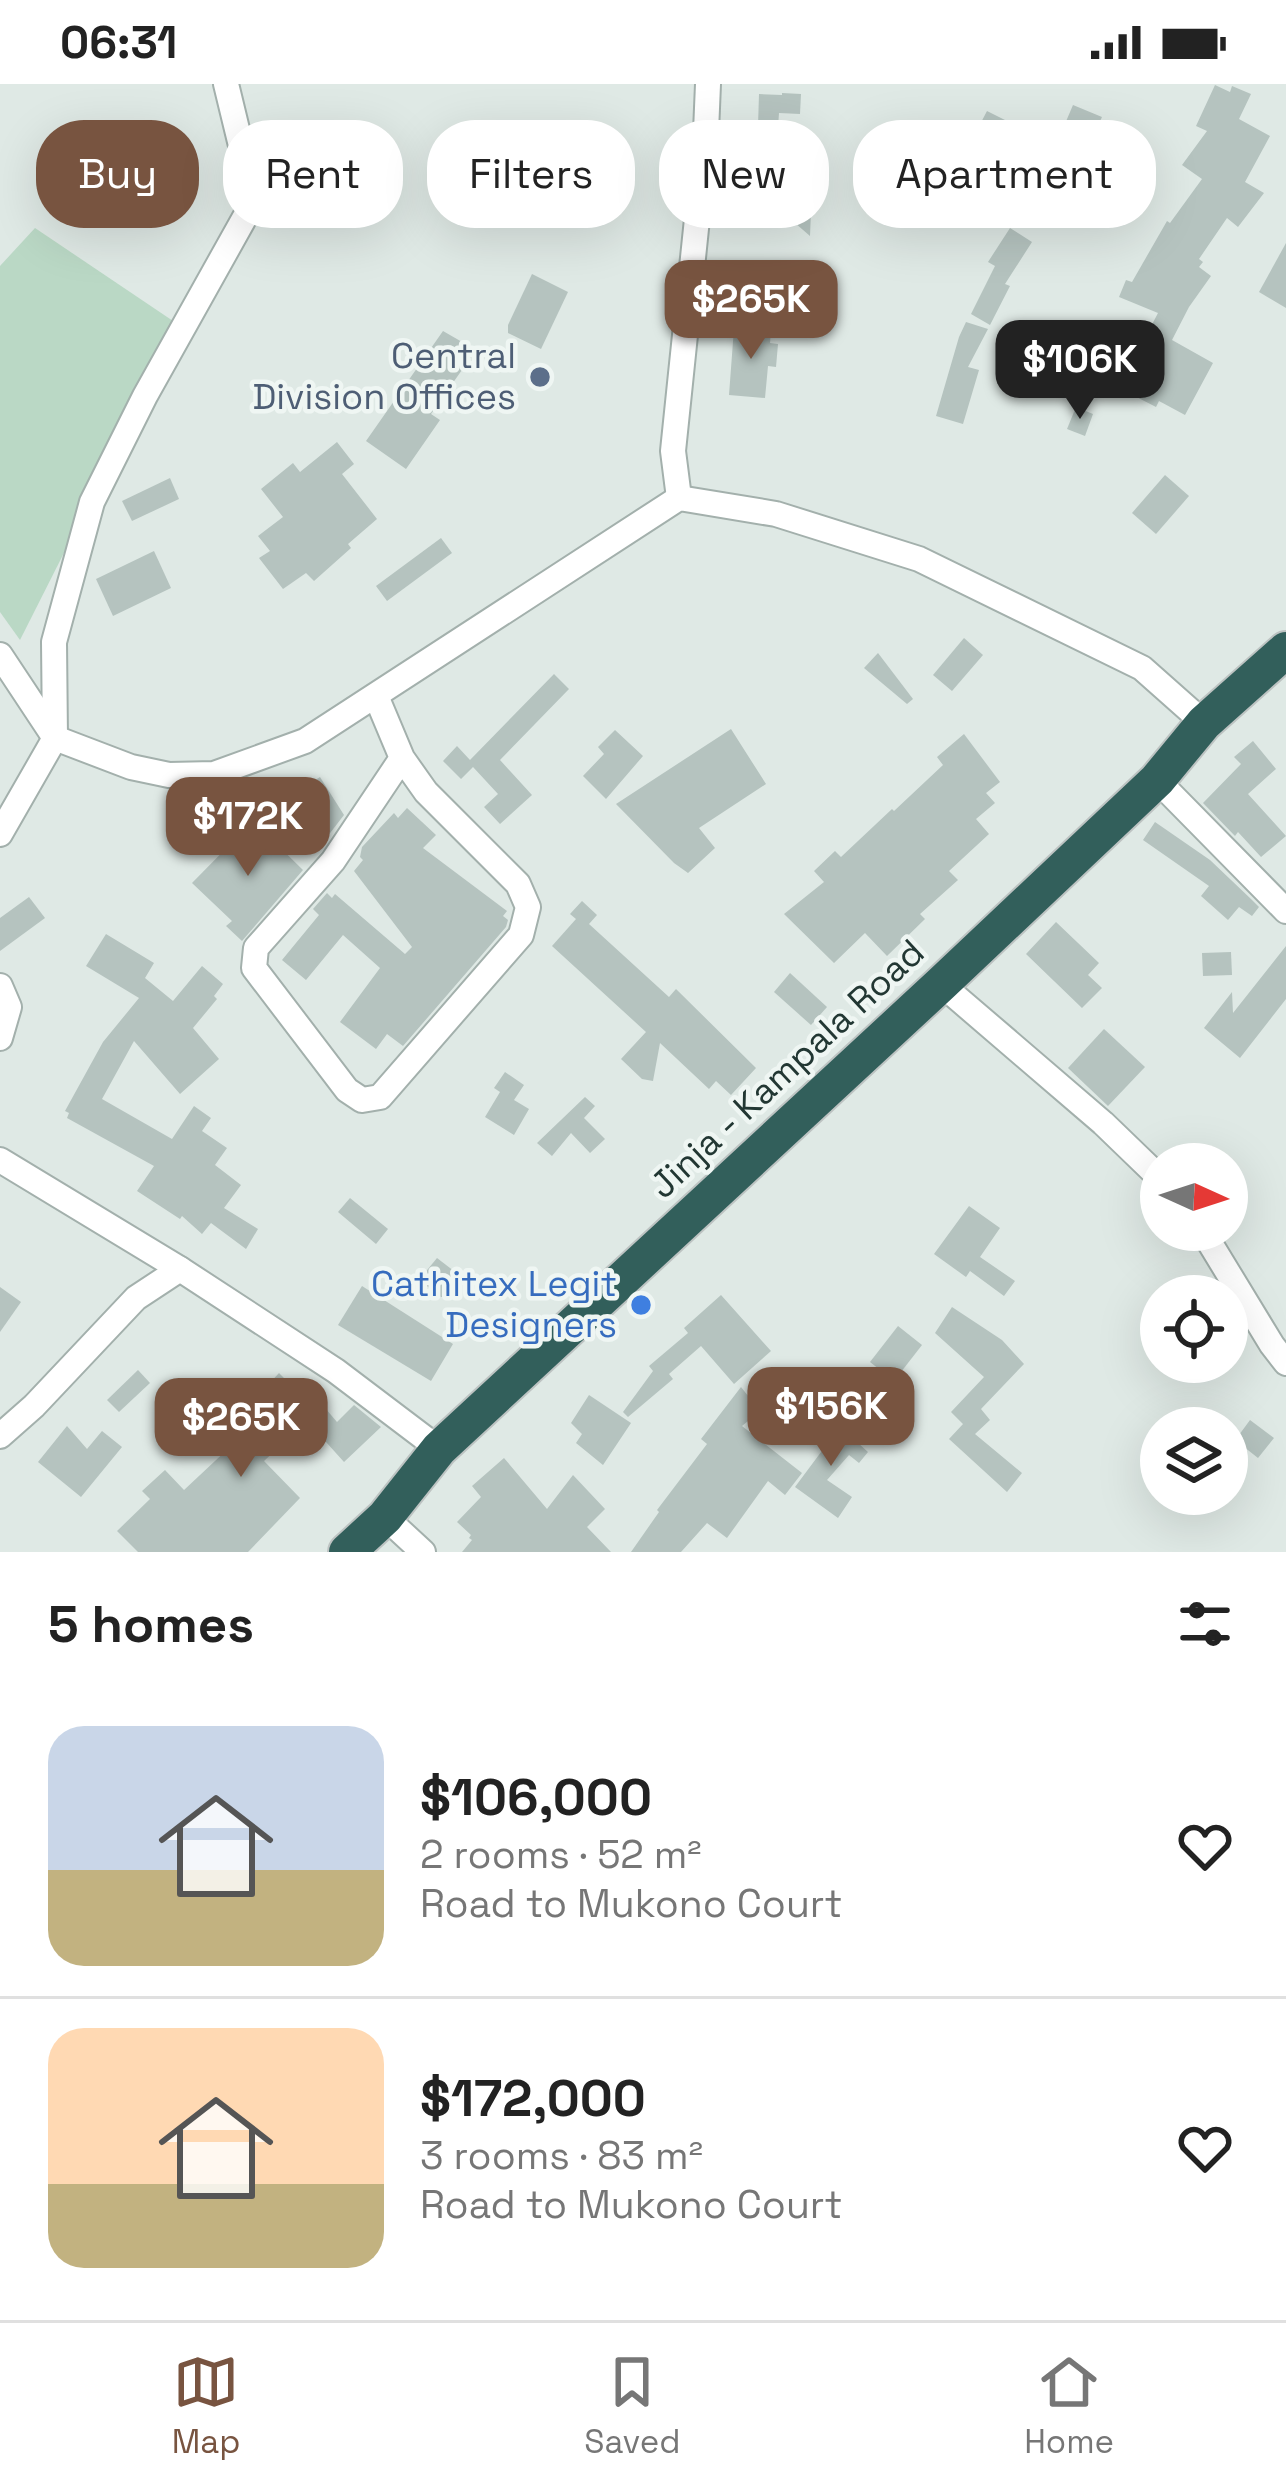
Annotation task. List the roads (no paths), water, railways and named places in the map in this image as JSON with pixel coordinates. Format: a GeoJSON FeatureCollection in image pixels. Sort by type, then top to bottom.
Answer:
{"type":"FeatureCollection","features":[{"type":"Feature","properties":{"kind":"highway","name":"Jinja - Kampala Road"},"geometry":{"type":"LineString","coordinates":[[347,1552],[385,1517],[439,1449],[941,984],[1157,780],[1204,723],[1286,650]]}},
{"type":"Feature","properties":{"kind":"street"},"geometry":{"type":"LineString","coordinates":[[0,834],[56,738],[54,642],[92,502],[250,208],[252,191],[226,84]]}},
{"type":"Feature","properties":{"kind":"street"},"geometry":{"type":"LineString","coordinates":[[679,498],[673,451],[708,84]]}},
{"type":"Feature","properties":{"kind":"street"},"geometry":{"type":"LineString","coordinates":[[0,655],[56,738],[131,767],[169,775],[214,774],[305,741],[679,498],[776,514],[919,559],[1142,668],[1204,723]]}},
{"type":"Feature","properties":{"kind":"street"},"geometry":{"type":"LineString","coordinates":[[376,696],[402,758],[426,792],[518,884],[528,907],[521,935],[380,1096],[362,1100],[346,1090],[254,968],[256,948],[333,861],[402,758]]}},
{"type":"Feature","properties":{"kind":"street"},"geometry":{"type":"LineString","coordinates":[[1157,780],[1286,911]]}},
{"type":"Feature","properties":{"kind":"street"},"geometry":{"type":"LineString","coordinates":[[941,984],[1140,1159]]}},
{"type":"Feature","properties":{"kind":"street"},"geometry":{"type":"LineString","coordinates":[[0,986],[9,1007],[0,1038]]}},
{"type":"Feature","properties":{"kind":"street"},"geometry":{"type":"LineString","coordinates":[[0,1160],[336,1371],[439,1449]]}},
{"type":"Feature","properties":{"kind":"street"},"geometry":{"type":"LineString","coordinates":[[1215,1251],[1286,1363]]}},
{"type":"Feature","properties":{"kind":"street"},"geometry":{"type":"LineString","coordinates":[[0,1436],[136,1298],[180,1269]]}},
{"type":"Feature","properties":{"kind":"street"},"geometry":{"type":"LineString","coordinates":[[385,1517],[424,1552]]}},
{"type":"Feature","properties":{"kind":"place","name":"Central Division Offices"},"geometry":{"type":"Point","coordinates":[540,377]}},
{"type":"Feature","properties":{"kind":"place","name":"Cathitex Legit Designers"},"geometry":{"type":"Point","coordinates":[641,1305]}}]}
